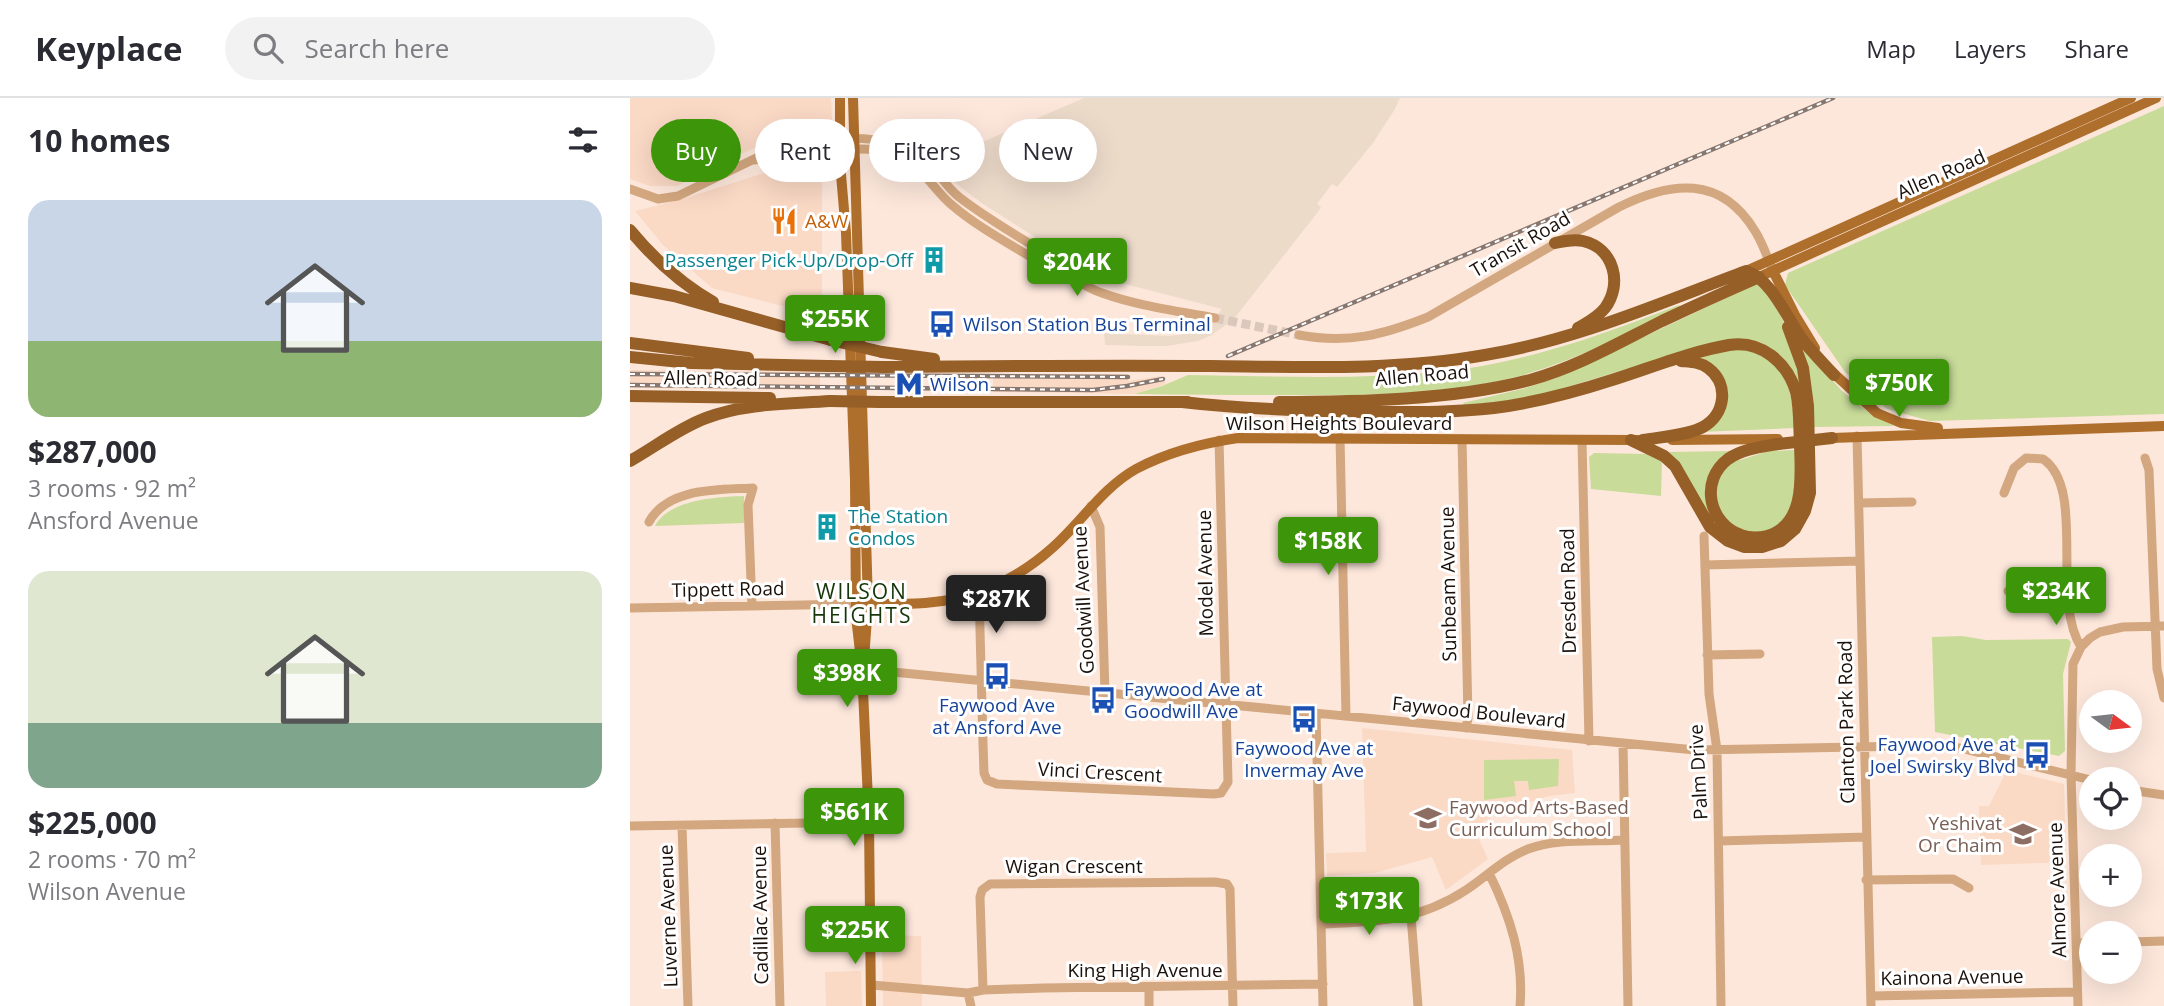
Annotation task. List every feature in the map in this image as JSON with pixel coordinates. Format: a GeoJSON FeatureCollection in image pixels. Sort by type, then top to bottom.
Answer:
{"type":"FeatureCollection","features":[{"type":"Feature","properties":{"kind":"highway"},"geometry":{"type":"LineString","coordinates":[[630,230],[656,260],[683,284],[739,314]]}},
{"type":"Feature","properties":{"kind":"highway"},"geometry":{"type":"LineString","coordinates":[[1555,243],[1579,240],[1593,245],[1610,260],[1615,275],[1612,297],[1603,311],[1564,337]]}},
{"type":"Feature","properties":{"kind":"highway"},"geometry":{"type":"LineString","coordinates":[[1746,271],[1759,277],[1803,340],[1834,375]]}},
{"type":"Feature","properties":{"kind":"highway","name":"Allen Road"},"geometry":{"type":"LineString","coordinates":[[630,357],[691,363],[883,367],[993,365],[1278,368],[1429,362],[1486,355],[1564,337],[1611,323],[1746,271]]}},
{"type":"Feature","properties":{"kind":"highway","name":"Allen Road"},"geometry":{"type":"LineString","coordinates":[[630,396],[830,401],[1182,402],[1327,402],[1413,397],[1530,380],[1590,358],[1759,277]]}},
{"type":"Feature","properties":{"kind":"highway"},"geometry":{"type":"LineString","coordinates":[[630,288],[663,294],[882,352],[993,365]]}},
{"type":"Feature","properties":{"kind":"highway"},"geometry":{"type":"LineString","coordinates":[[1637,440],[1675,466],[1710,527],[1728,541],[1744,547],[1762,547],[1781,541],[1794,529],[1805,511],[1810,493],[1808,406],[1803,368],[1779,304]]}},
{"type":"Feature","properties":{"kind":"highway"},"geometry":{"type":"LineString","coordinates":[[630,343],[800,365]]}},
{"type":"Feature","properties":{"kind":"highway"},"geometry":{"type":"LineString","coordinates":[[1182,402],[1301,411],[1403,412],[1494,408],[1608,382],[1729,345],[1757,347],[1775,357],[1785,368],[1796,392],[1799,415],[1801,480],[1795,511],[1786,525],[1771,535],[1751,537],[1742,536],[1721,523],[1716,514],[1710,497],[1714,476],[1721,465],[1743,451],[1778,442],[1832,438]]}},
{"type":"Feature","properties":{"kind":"highway"},"geometry":{"type":"LineString","coordinates":[[1637,440],[1700,429],[1714,420],[1723,402],[1717,377],[1709,369],[1699,363],[1674,360]]}},
{"type":"Feature","properties":{"kind":"highway"},"geometry":{"type":"LineString","coordinates":[[630,461],[704,418],[758,406],[830,401]]}},
{"type":"Feature","properties":{"kind":"highway"},"geometry":{"type":"LineString","coordinates":[[630,467],[656,447]]}},
{"type":"Feature","properties":{"kind":"main road"},"geometry":{"type":"LineString","coordinates":[[840,98],[840,119]]}},
{"type":"Feature","properties":{"kind":"main road"},"geometry":{"type":"LineString","coordinates":[[853,98],[854,119]]}},
{"type":"Feature","properties":{"kind":"main road","name":"Allen Road"},"geometry":{"type":"LineString","coordinates":[[1759,277],[1771,266],[2131,98]]}},
{"type":"Feature","properties":{"kind":"main road","name":"Allen Road"},"geometry":{"type":"LineString","coordinates":[[1746,271],[1771,266],[2156,98]]}},
{"type":"Feature","properties":{"kind":"main road"},"geometry":{"type":"LineString","coordinates":[[855,145],[862,670],[869,822],[871,1006]]}},
{"type":"Feature","properties":{"kind":"main road"},"geometry":{"type":"LineString","coordinates":[[843,182],[862,604]]}},
{"type":"Feature","properties":{"kind":"main road"},"geometry":{"type":"LineString","coordinates":[[1771,266],[1805,332],[1834,375],[1866,405],[1888,419],[1901,423],[1968,433]]}},
{"type":"Feature","properties":{"kind":"main road"},"geometry":{"type":"LineString","coordinates":[[1832,438],[2164,426]]}},
{"type":"Feature","properties":{"kind":"main road","name":"Wilson Heights Boulevard"},"geometry":{"type":"LineString","coordinates":[[862,604],[950,600],[979,592],[1019,572],[1051,549],[1091,506],[1135,470],[1171,453],[1219,440],[1340,438],[1778,442]]}},
{"type":"Feature","properties":{"kind":"street"},"geometry":{"type":"LineString","coordinates":[[855,145],[885,150],[905,158],[959,211],[1039,262],[1051,265],[1083,285],[1104,294],[1216,318]]}},
{"type":"Feature","properties":{"kind":"street"},"geometry":{"type":"LineString","coordinates":[[630,190],[658,199],[678,196],[755,159]]}},
{"type":"Feature","properties":{"kind":"street","name":"Transit Road"},"geometry":{"type":"LineString","coordinates":[[1299,335],[1319,339],[1357,338],[1396,330],[1428,317],[1644,194],[1671,188],[1689,187],[1717,194],[1731,203],[1748,221],[1761,253],[1771,266]]}},
{"type":"Feature","properties":{"kind":"street","name":"Clanton Park Road"},"geometry":{"type":"LineString","coordinates":[[1857,436],[1871,1001]]}},
{"type":"Feature","properties":{"kind":"street"},"geometry":{"type":"LineString","coordinates":[[1340,438],[1346,716]]}},
{"type":"Feature","properties":{"kind":"street","name":"Sunbeam Avenue"},"geometry":{"type":"LineString","coordinates":[[1462,439],[1468,705],[1466,728]]}},
{"type":"Feature","properties":{"kind":"street","name":"Model Avenue"},"geometry":{"type":"LineString","coordinates":[[1219,440],[1226,704]]}},
{"type":"Feature","properties":{"kind":"street","name":"Dresden Road"},"geometry":{"type":"LineString","coordinates":[[1583,441],[1589,741]]}},
{"type":"Feature","properties":{"kind":"street"},"geometry":{"type":"LineString","coordinates":[[2004,493],[2014,468],[2026,458],[2043,459],[2056,472],[2065,498],[2069,618],[2081,647],[2100,632],[2123,627],[2160,626]]}},
{"type":"Feature","properties":{"kind":"street"},"geometry":{"type":"LineString","coordinates":[[2145,458],[2149,470],[2160,626],[2157,669],[2164,698]]}},
{"type":"Feature","properties":{"kind":"street"},"geometry":{"type":"LineString","coordinates":[[649,522],[657,510],[691,494],[753,488],[748,505],[752,606]]}},
{"type":"Feature","properties":{"kind":"street"},"geometry":{"type":"LineString","coordinates":[[1859,503],[1912,502]]}},
{"type":"Feature","properties":{"kind":"street","name":"Goodwill Avenue"},"geometry":{"type":"LineString","coordinates":[[1091,506],[1100,527],[1105,693]]}},
{"type":"Feature","properties":{"kind":"street","name":"Palm Drive"},"geometry":{"type":"LineString","coordinates":[[1704,536],[1709,694],[1717,750],[1721,1006]]}},
{"type":"Feature","properties":{"kind":"street"},"geometry":{"type":"LineString","coordinates":[[1705,565],[1860,561]]}},
{"type":"Feature","properties":{"kind":"street"},"geometry":{"type":"LineString","coordinates":[[2008,591],[2068,596]]}},
{"type":"Feature","properties":{"kind":"street"},"geometry":{"type":"LineString","coordinates":[[979,592],[982,680]]}},
{"type":"Feature","properties":{"kind":"street","name":"Tippett Road"},"geometry":{"type":"LineString","coordinates":[[630,608],[862,604]]}},
{"type":"Feature","properties":{"kind":"street","name":"Almore Avenue"},"geometry":{"type":"LineString","coordinates":[[2078,1006],[2071,774],[2072,674],[2073,664],[2081,647]]}},
{"type":"Feature","properties":{"kind":"street"},"geometry":{"type":"LineString","coordinates":[[1707,655],[1760,654]]}},
{"type":"Feature","properties":{"kind":"street","name":"Faywood Boulevard"},"geometry":{"type":"LineString","coordinates":[[862,670],[1623,744],[1717,750],[1960,748],[2079,776]]}},
{"type":"Feature","properties":{"kind":"street","name":"Vinci Crescent"},"geometry":{"type":"LineString","coordinates":[[982,680],[984,773],[987,780],[997,784],[1221,793],[1228,782],[1226,704]]}},
{"type":"Feature","properties":{"kind":"street"},"geometry":{"type":"LineString","coordinates":[[1316,713],[1323,1006]]}},
{"type":"Feature","properties":{"kind":"street"},"geometry":{"type":"LineString","coordinates":[[1623,744],[1628,1006]]}},
{"type":"Feature","properties":{"kind":"street"},"geometry":{"type":"LineString","coordinates":[[2142,792],[2164,795]]}},
{"type":"Feature","properties":{"kind":"street"},"geometry":{"type":"LineString","coordinates":[[630,826],[869,822]]}},
{"type":"Feature","properties":{"kind":"street","name":"Cadillac Avenue"},"geometry":{"type":"LineString","coordinates":[[775,823],[780,1006]]}},
{"type":"Feature","properties":{"kind":"street","name":"Luverne Avenue"},"geometry":{"type":"LineString","coordinates":[[682,825],[688,1006]]}},
{"type":"Feature","properties":{"kind":"street"},"geometry":{"type":"LineString","coordinates":[[1719,841],[1866,837]]}},
{"type":"Feature","properties":{"kind":"street"},"geometry":{"type":"LineString","coordinates":[[1323,924],[1380,922],[1411,916],[1452,898],[1512,856],[1542,844],[1623,840]]}},
{"type":"Feature","properties":{"kind":"street"},"geometry":{"type":"LineString","coordinates":[[1489,873],[1516,942],[1522,976],[1520,1006]]}},
{"type":"Feature","properties":{"kind":"street"},"geometry":{"type":"LineString","coordinates":[[1866,880],[1953,878],[1969,888]]}},
{"type":"Feature","properties":{"kind":"street","name":"Wigan Crescent"},"geometry":{"type":"LineString","coordinates":[[983,990],[980,897],[982,890],[990,884],[1227,884],[1231,897],[1233,986]]}},
{"type":"Feature","properties":{"kind":"street"},"geometry":{"type":"LineString","coordinates":[[1411,916],[1418,1006]]}},
{"type":"Feature","properties":{"kind":"street"},"geometry":{"type":"LineString","coordinates":[[2142,942],[2164,941]]}},
{"type":"Feature","properties":{"kind":"street","name":"King High Avenue"},"geometry":{"type":"LineString","coordinates":[[871,985],[968,993],[983,990],[1323,984]]}},
{"type":"Feature","properties":{"kind":"street"},"geometry":{"type":"LineString","coordinates":[[1233,986],[1233,1006]]}},
{"type":"Feature","properties":{"kind":"street"},"geometry":{"type":"LineString","coordinates":[[1149,987],[1149,1006]]}},
{"type":"Feature","properties":{"kind":"street","name":"Kainona Avenue"},"geometry":{"type":"LineString","coordinates":[[1871,1001],[2077,992]]}},
{"type":"Feature","properties":{"kind":"street"},"geometry":{"type":"LineString","coordinates":[[968,993],[971,1006]]}},
{"type":"Feature","properties":{"kind":"shaded area"},"geometry":{"type":"Polygon","coordinates":[[[630,98],[831,98],[832,119],[755,119],[755,148],[741,154],[741,119],[651,119],[651,182],[685,182],[677,186],[650,186],[630,179],[630,98]]]}},
{"type":"Feature","properties":{"kind":"shaded area"},"geometry":{"type":"Polygon","coordinates":[[[1084,98],[1400,98],[1373,143],[1337,187],[1332,184],[1317,204],[1321,207],[1318,212],[1233,320],[1198,341],[1167,346],[1105,345],[1104,333],[1168,336],[1195,333],[1208,328],[1222,309],[1098,277],[983,204],[954,182],[985,182],[985,141],[999,135],[999,182],[1097,182],[1097,119],[1035,119],[1084,98]]]}},
{"type":"Feature","properties":{"kind":"shaded area"},"geometry":{"type":"Polygon","coordinates":[[[755,176],[755,182],[822,182],[822,316],[712,288],[663,245],[635,211],[755,176]]]}},
{"type":"Feature","properties":{"kind":"shaded area"},"geometry":{"type":"Polygon","coordinates":[[[630,370],[820,372],[820,390],[630,388],[630,370]]]}},
{"type":"Feature","properties":{"kind":"shaded area"},"geometry":{"type":"Polygon","coordinates":[[[993,374],[1128,374],[1128,381],[1161,376],[1166,384],[1134,394],[993,392],[993,374]]]}},
{"type":"Feature","properties":{"kind":"shaded area","name":"Faywood Arts-Based Curriculum School"},"geometry":{"type":"Polygon","coordinates":[[[1362,728],[1572,750],[1575,793],[1549,796],[1509,808],[1473,827],[1488,859],[1446,890],[1432,857],[1375,873],[1327,876],[1326,853],[1366,852],[1362,728]]]}},
{"type":"Feature","properties":{"kind":"shaded area","name":"Yeshivat Or Chaim"},"geometry":{"type":"Polygon","coordinates":[[[2007,770],[2064,784],[2066,862],[1981,865],[1979,806],[1989,806],[2007,770]]]}},
{"type":"Feature","properties":{"kind":"shaded area"},"geometry":{"type":"Polygon","coordinates":[[[882,935],[921,936],[922,1006],[883,1006],[882,935]]]}},
{"type":"Feature","properties":{"kind":"shaded area"},"geometry":{"type":"Polygon","coordinates":[[[861,971],[862,1006],[826,1006],[825,972],[861,971]]]}},
{"type":"Feature","properties":{"kind":"green space"},"geometry":{"type":"Polygon","coordinates":[[[2164,106],[2164,414],[1930,421],[1887,409],[1845,372],[1785,285],[1788,273],[2164,106]]]}},
{"type":"Feature","properties":{"kind":"green space"},"geometry":{"type":"Polygon","coordinates":[[[1758,283],[1768,294],[1783,320],[1803,393],[1772,350],[1699,347],[1551,392],[1508,401],[1465,406],[1463,403],[1556,378],[1758,283]]]}},
{"type":"Feature","properties":{"kind":"green space"},"geometry":{"type":"Polygon","coordinates":[[[1679,305],[1681,308],[1562,362],[1520,376],[1464,387],[1350,395],[1134,394],[1188,375],[1376,376],[1469,368],[1561,347],[1679,305]]]}},
{"type":"Feature","properties":{"kind":"green space"},"geometry":{"type":"Polygon","coordinates":[[[1800,343],[1842,391],[1868,412],[1894,426],[1812,427],[1800,343]]]}},
{"type":"Feature","properties":{"kind":"green space"},"geometry":{"type":"Polygon","coordinates":[[[1735,349],[1757,352],[1776,366],[1787,384],[1795,428],[1700,432],[1726,405],[1698,357],[1735,349]]]}},
{"type":"Feature","properties":{"kind":"green space"},"geometry":{"type":"Polygon","coordinates":[[[1795,450],[1794,498],[1781,522],[1767,531],[1751,532],[1737,527],[1725,517],[1717,504],[1715,488],[1725,468],[1738,458],[1740,460],[1769,451],[1795,450]]]}},
{"type":"Feature","properties":{"kind":"green space"},"geometry":{"type":"Polygon","coordinates":[[[1734,451],[1722,459],[1707,513],[1667,452],[1734,451]]]}},
{"type":"Feature","properties":{"kind":"green space"},"geometry":{"type":"Polygon","coordinates":[[[1594,453],[1646,454],[1662,461],[1661,496],[1591,489],[1589,457],[1594,453]]]}},
{"type":"Feature","properties":{"kind":"green space"},"geometry":{"type":"Polygon","coordinates":[[[744,496],[744,523],[655,526],[671,510],[682,505],[708,499],[744,496]]]}},
{"type":"Feature","properties":{"kind":"green space"},"geometry":{"type":"Polygon","coordinates":[[[1962,636],[1986,640],[2068,639],[2071,642],[2063,674],[2065,751],[2059,756],[1935,732],[1932,637],[1962,636]]]}},
{"type":"Feature","properties":{"kind":"green space"},"geometry":{"type":"Polygon","coordinates":[[[1559,759],[1558,786],[1529,790],[1528,781],[1514,781],[1516,796],[1484,800],[1484,760],[1559,759]]]}},
{"type":"Feature","properties":{"kind":"tunnel"},"geometry":{"type":"LineString","coordinates":[[1215,318],[1299,335]]}},
{"type":"Feature","properties":{"kind":"railway"},"geometry":{"type":"LineString","coordinates":[[1228,356],[1833,98]]}},
{"type":"Feature","properties":{"kind":"railway"},"geometry":{"type":"LineString","coordinates":[[630,374],[1128,377]]}},
{"type":"Feature","properties":{"kind":"railway"},"geometry":{"type":"LineString","coordinates":[[630,385],[1093,390],[1163,379]]}},
{"type":"Feature","properties":{"kind":"place","name":"A&W"},"geometry":{"type":"Point","coordinates":[784,221]}},
{"type":"Feature","properties":{"kind":"place","name":"Passenger Pick-Up/Drop-Off"},"geometry":{"type":"Point","coordinates":[934,260]}},
{"type":"Feature","properties":{"kind":"place","name":"Wilson Station Bus Terminal"},"geometry":{"type":"Point","coordinates":[942,324]}},
{"type":"Feature","properties":{"kind":"place","name":"Wilson"},"geometry":{"type":"Point","coordinates":[909,384]}},
{"type":"Feature","properties":{"kind":"place","name":"The Station Condos"},"geometry":{"type":"Point","coordinates":[827,527]}},
{"type":"Feature","properties":{"kind":"place","name":"Faywood Ave at Ansford Ave"},"geometry":{"type":"Point","coordinates":[997,676]}},
{"type":"Feature","properties":{"kind":"place","name":"Faywood Ave at Goodwill Ave"},"geometry":{"type":"Point","coordinates":[1103,700]}},
{"type":"Feature","properties":{"kind":"place","name":"Faywood Ave at Invermay Ave"},"geometry":{"type":"Point","coordinates":[1304,719]}},
{"type":"Feature","properties":{"kind":"place","name":"Faywood Ave at Joel Swirsky Blvd"},"geometry":{"type":"Point","coordinates":[2037,755]}},
{"type":"Feature","properties":{"kind":"place","name":"Faywood Arts-Based Curriculum School"},"geometry":{"type":"Point","coordinates":[1428,818]}},
{"type":"Feature","properties":{"kind":"place","name":"Yeshivat Or Chaim"},"geometry":{"type":"Point","coordinates":[2023,834]}},
{"type":"Feature","properties":{"kind":"district","name":"WILSON HEIGHTS"},"geometry":{"type":"Point","coordinates":[862,604]}}]}
